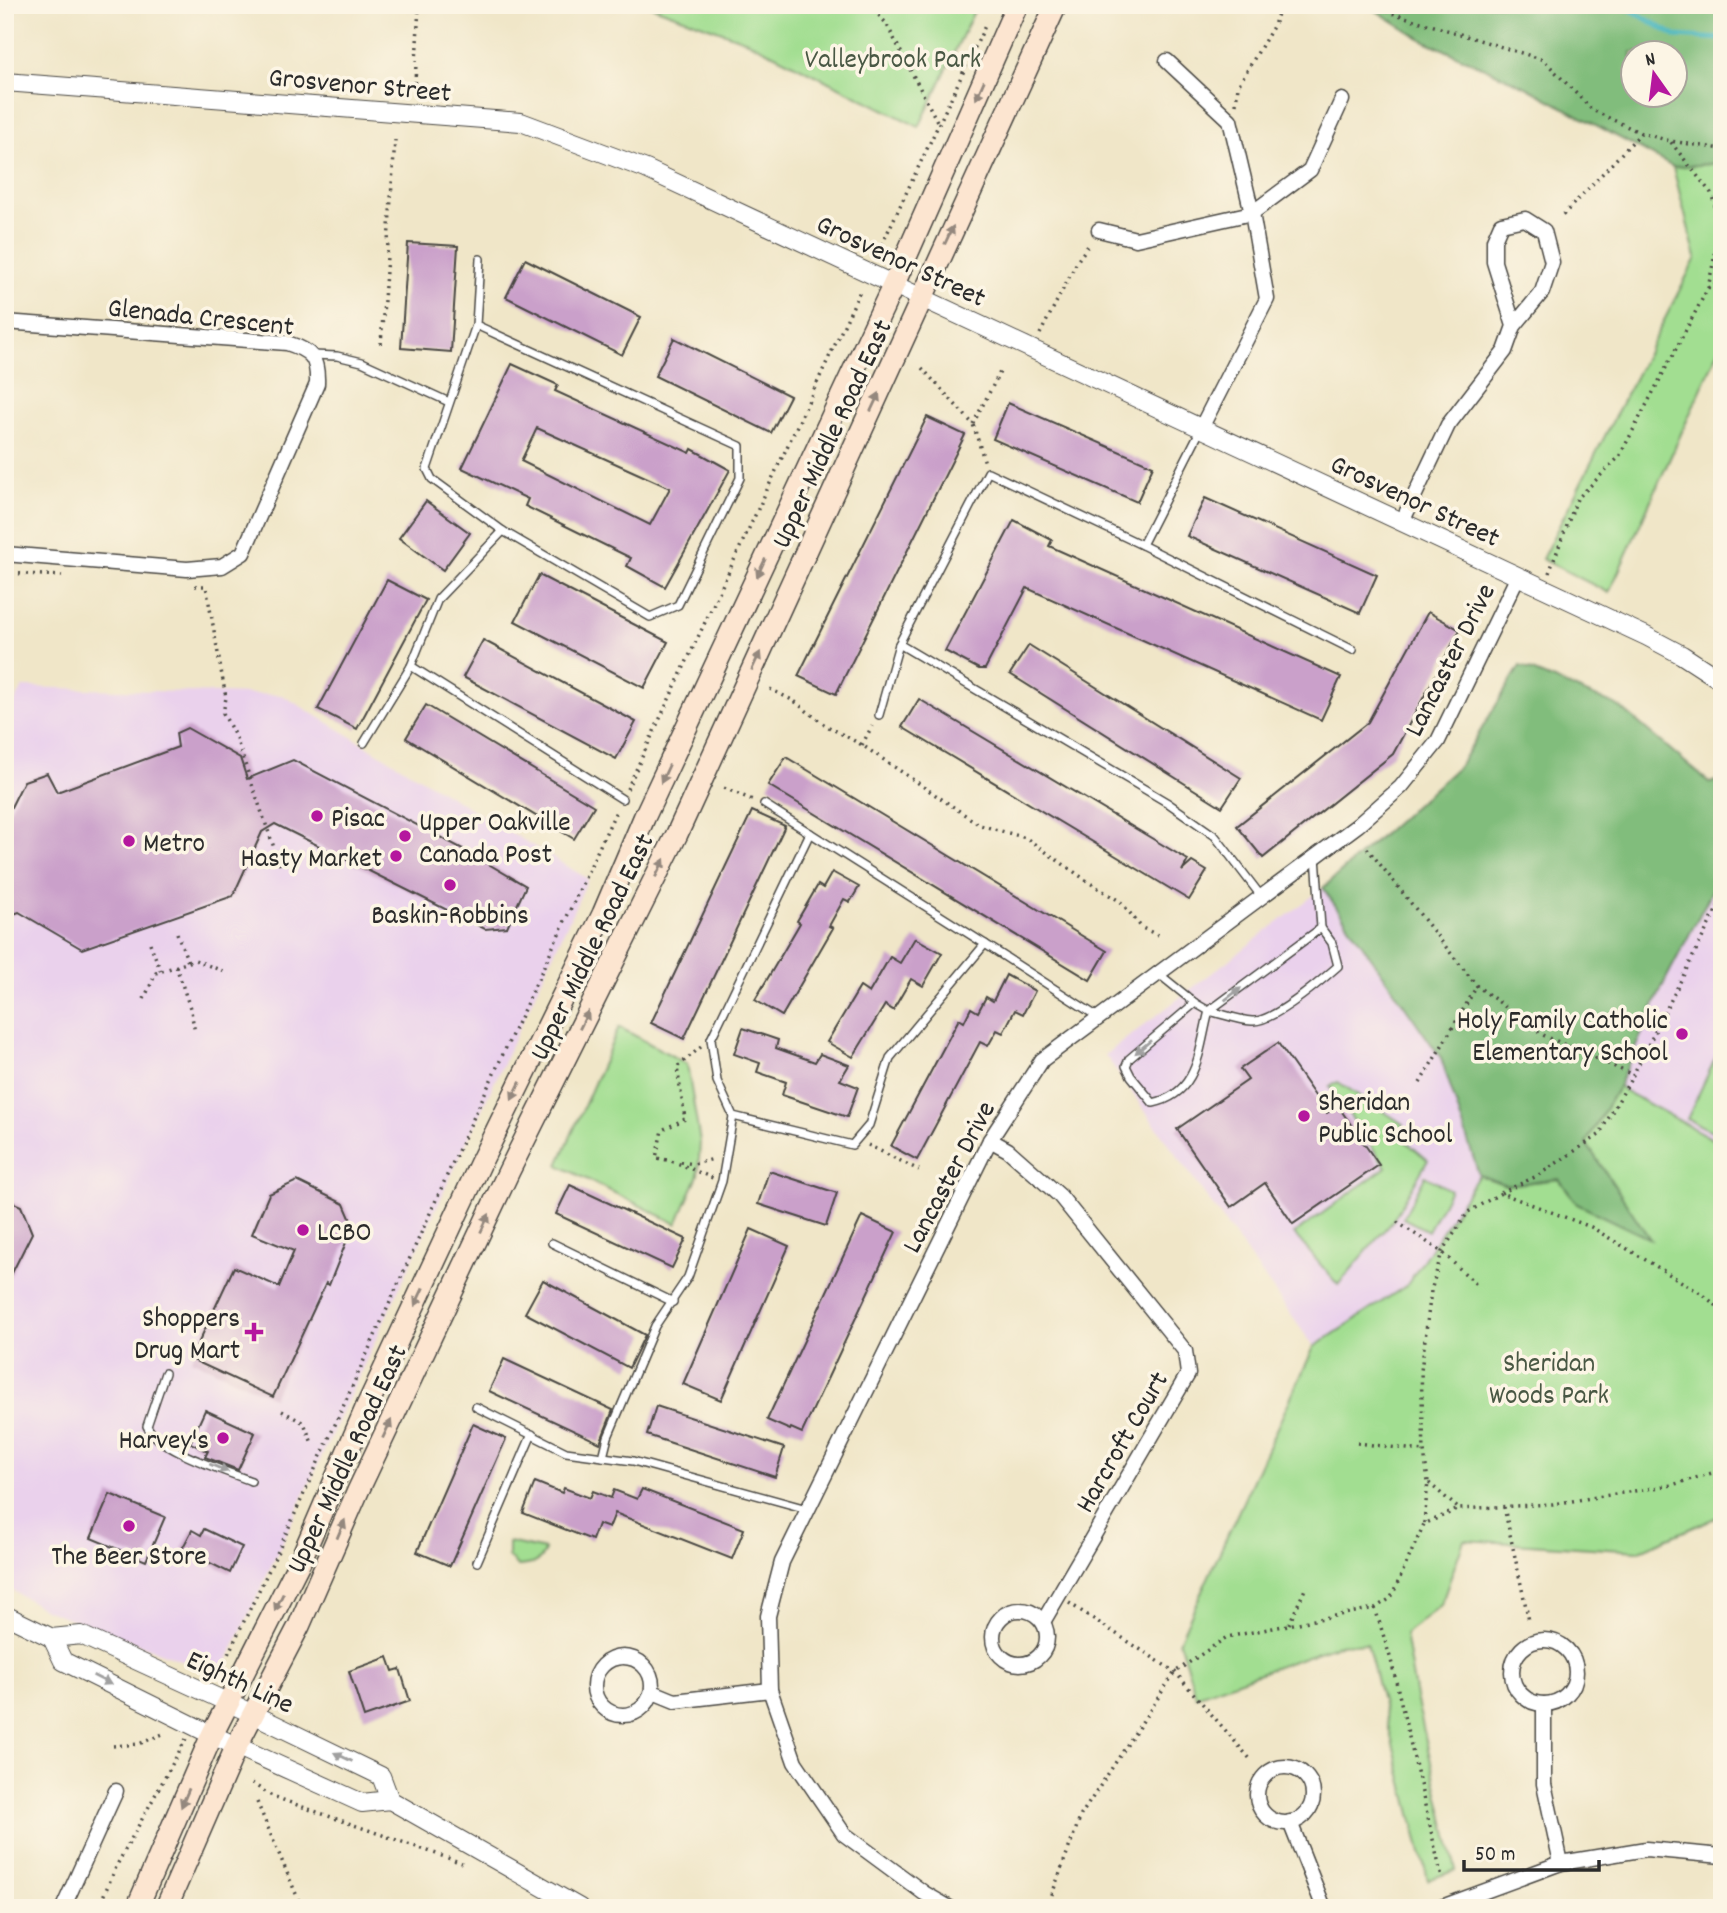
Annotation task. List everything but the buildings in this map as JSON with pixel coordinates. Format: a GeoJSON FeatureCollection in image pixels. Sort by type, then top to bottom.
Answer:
{"type":"FeatureCollection","features":[{"type":"Feature","properties":{"kind":"main road","name":"Upper Middle Road East"},"geometry":{"type":"LineString","coordinates":[[142,1908],[140,1901],[202,1730],[301,1559],[367,1406],[482,1160],[603,914],[650,805],[894,284],[1017,5]]}},
{"type":"Feature","properties":{"kind":"main road","name":"Upper Middle Road East"},"geometry":{"type":"LineString","coordinates":[[166,1908],[237,1745],[299,1626],[358,1491],[509,1171],[677,834],[1056,5]]}},
{"type":"Feature","properties":{"kind":"street"},"geometry":{"type":"LineString","coordinates":[[1167,61],[1230,120],[1252,213],[1267,299],[1201,428]]}},
{"type":"Feature","properties":{"kind":"street","name":"Grosvenor Street"},"geometry":{"type":"LineString","coordinates":[[5,82],[521,122],[646,169],[894,284],[1658,642],[1722,681]]}},
{"type":"Feature","properties":{"kind":"street"},"geometry":{"type":"LineString","coordinates":[[1099,230],[1136,239],[1252,213],[1310,170],[1342,100]]}},
{"type":"Feature","properties":{"kind":"street"},"geometry":{"type":"LineString","coordinates":[[1402,522],[1448,425],[1505,351],[1514,326],[1542,292],[1552,262],[1544,231],[1525,219],[1502,224],[1494,240],[1494,262],[1514,326]]}},
{"type":"Feature","properties":{"kind":"street","name":"Glenada Crescent"},"geometry":{"type":"LineString","coordinates":[[5,322],[287,343],[312,355],[318,370],[317,384],[243,553],[222,566],[187,569],[5,554]]}},
{"type":"Feature","properties":{"kind":"street","name":"Lancaster Drive"},"geometry":{"type":"LineString","coordinates":[[950,1908],[923,1893],[844,1834],[795,1762],[770,1690],[768,1616],[782,1562],[990,1140],[1042,1060],[1358,825],[1402,787],[1438,741],[1518,576]]}},
{"type":"Feature","properties":{"kind":"street","name":"Harcroft Court"},"geometry":{"type":"LineString","coordinates":[[990,1140],[1008,1150],[1060,1196],[1185,1351],[1188,1374],[1043,1622]]}},
{"type":"Feature","properties":{"kind":"street","name":"Eighth Line"},"geometry":{"type":"LineString","coordinates":[[5,1615],[52,1638],[81,1635],[253,1714],[381,1776],[390,1800]]}},
{"type":"Feature","properties":{"kind":"street","name":"Eighth Line"},"geometry":{"type":"LineString","coordinates":[[52,1638],[62,1661],[202,1730],[362,1803],[390,1800],[580,1908]]}},
{"type":"Feature","properties":{"kind":"street"},"geometry":{"type":"LineString","coordinates":[[1548,1640],[1567,1650],[1573,1659],[1576,1680],[1564,1697],[1555,1703],[1544,1704],[1525,1698],[1513,1681],[1512,1671],[1514,1660],[1528,1645],[1548,1640]]}},
{"type":"Feature","properties":{"kind":"street"},"geometry":{"type":"LineString","coordinates":[[615,1658],[635,1659],[650,1672],[653,1692],[643,1708],[626,1716],[617,1715],[601,1706],[594,1689],[594,1679],[598,1670],[615,1658]]}},
{"type":"Feature","properties":{"kind":"street"},"geometry":{"type":"LineString","coordinates":[[653,1692],[675,1701],[770,1690]]}},
{"type":"Feature","properties":{"kind":"street"},"geometry":{"type":"LineString","coordinates":[[1544,1704],[1544,1784],[1561,1863]]}},
{"type":"Feature","properties":{"kind":"street"},"geometry":{"type":"LineString","coordinates":[[63,1908],[116,1791]]}},
{"type":"Feature","properties":{"kind":"street"},"geometry":{"type":"LineString","coordinates":[[1290,1822],[1324,1908]]}},
{"type":"Feature","properties":{"kind":"street"},"geometry":{"type":"LineString","coordinates":[[1447,1906],[1561,1863],[1646,1849],[1722,1856]]}},
{"type":"Feature","properties":{"kind":"lane"},"geometry":{"type":"LineString","coordinates":[[476,325],[740,446],[740,478],[678,605],[650,617],[503,531],[432,479],[427,469],[476,325],[480,259]]}},
{"type":"Feature","properties":{"kind":"lane"},"geometry":{"type":"LineString","coordinates":[[312,355],[337,356],[362,362],[449,402]]}},
{"type":"Feature","properties":{"kind":"lane"},"geometry":{"type":"LineString","coordinates":[[1142,545],[1201,428]]}},
{"type":"Feature","properties":{"kind":"lane"},"geometry":{"type":"LineString","coordinates":[[879,715],[900,644],[988,472],[1353,650]]}},
{"type":"Feature","properties":{"kind":"lane"},"geometry":{"type":"LineString","coordinates":[[364,743],[411,666],[438,599],[503,531]]}},
{"type":"Feature","properties":{"kind":"lane"},"geometry":{"type":"LineString","coordinates":[[900,644],[1168,803],[1215,836],[1261,897]]}},
{"type":"Feature","properties":{"kind":"lane"},"geometry":{"type":"LineString","coordinates":[[411,666],[622,799]]}},
{"type":"Feature","properties":{"kind":"lane"},"geometry":{"type":"LineString","coordinates":[[764,804],[1099,1018]]}},
{"type":"Feature","properties":{"kind":"lane"},"geometry":{"type":"LineString","coordinates":[[603,1457],[608,1437],[655,1326],[688,1278],[722,1181],[733,1116],[717,1081],[711,1039],[810,833]]}},
{"type":"Feature","properties":{"kind":"lane"},"geometry":{"type":"LineString","coordinates":[[1158,973],[1209,1011],[1253,1022],[1263,1020],[1286,1006],[1338,965],[1332,943],[1321,928],[1316,856]]}},
{"type":"Feature","properties":{"kind":"lane"},"geometry":{"type":"LineString","coordinates":[[1195,1003],[1129,1059],[1126,1066],[1153,1103],[1165,1101],[1182,1089],[1194,1075],[1209,1011],[1321,928]]}},
{"type":"Feature","properties":{"kind":"lane"},"geometry":{"type":"LineString","coordinates":[[733,1116],[852,1145],[869,1125],[890,1058],[985,944]]}},
{"type":"Feature","properties":{"kind":"lane"},"geometry":{"type":"LineString","coordinates":[[552,1243],[673,1302]]}},
{"type":"Feature","properties":{"kind":"lane"},"geometry":{"type":"LineString","coordinates":[[165,1373],[146,1426],[150,1432],[169,1447],[251,1481]]}},
{"type":"Feature","properties":{"kind":"lane"},"geometry":{"type":"LineString","coordinates":[[476,1407],[566,1452],[633,1461],[807,1508]]}},
{"type":"Feature","properties":{"kind":"lane"},"geometry":{"type":"LineString","coordinates":[[477,1562],[532,1434]]}},
{"type":"Feature","properties":{"kind":"path"},"geometry":{"type":"LineString","coordinates":[[415,83],[419,5]]}},
{"type":"Feature","properties":{"kind":"path"},"geometry":{"type":"LineString","coordinates":[[869,5],[886,23],[939,125]]}},
{"type":"Feature","properties":{"kind":"path"},"geometry":{"type":"LineString","coordinates":[[1236,111],[1238,86],[1274,25],[1281,5]]}},
{"type":"Feature","properties":{"kind":"path"},"geometry":{"type":"LineString","coordinates":[[1366,5],[1480,43],[1544,60],[1592,110],[1641,134],[1722,149]]}},
{"type":"Feature","properties":{"kind":"path"},"geometry":{"type":"LineString","coordinates":[[218,1699],[280,1547],[458,1150],[989,17]]}},
{"type":"Feature","properties":{"kind":"path"},"geometry":{"type":"LineString","coordinates":[[1563,215],[1641,134]]}},
{"type":"Feature","properties":{"kind":"path"},"geometry":{"type":"LineString","coordinates":[[381,344],[395,140]]}},
{"type":"Feature","properties":{"kind":"path"},"geometry":{"type":"LineString","coordinates":[[1543,588],[1577,499],[1619,457],[1708,288],[1721,225],[1711,193],[1670,141]]}},
{"type":"Feature","properties":{"kind":"path"},"geometry":{"type":"LineString","coordinates":[[1033,349],[1078,260],[1099,230]]}},
{"type":"Feature","properties":{"kind":"path"},"geometry":{"type":"LineString","coordinates":[[1714,251],[1722,258]]}},
{"type":"Feature","properties":{"kind":"path"},"geometry":{"type":"LineString","coordinates":[[1708,288],[1722,280]]}},
{"type":"Feature","properties":{"kind":"path"},"geometry":{"type":"LineString","coordinates":[[922,368],[973,424],[988,472]]}},
{"type":"Feature","properties":{"kind":"path"},"geometry":{"type":"LineString","coordinates":[[973,424],[1001,370]]}},
{"type":"Feature","properties":{"kind":"path"},"geometry":{"type":"LineString","coordinates":[[206,586],[226,698],[223,713],[236,738],[280,865]]}},
{"type":"Feature","properties":{"kind":"path"},"geometry":{"type":"LineString","coordinates":[[769,690],[794,701],[825,725],[862,745],[981,825],[1026,838],[1121,902],[1142,928],[1160,936]]}},
{"type":"Feature","properties":{"kind":"path"},"geometry":{"type":"LineString","coordinates":[[862,745],[879,715]]}},
{"type":"Feature","properties":{"kind":"path"},"geometry":{"type":"LineString","coordinates":[[724,788],[764,804]]}},
{"type":"Feature","properties":{"kind":"path"},"geometry":{"type":"LineString","coordinates":[[1367,848],[1477,986],[1545,1036],[1633,1075]]}},
{"type":"Feature","properties":{"kind":"path"},"geometry":{"type":"LineString","coordinates":[[1047,1908],[1081,1815],[1175,1672],[1227,1637],[1375,1608],[1391,1598],[1424,1524],[1428,1482],[1421,1371],[1431,1291],[1442,1252],[1468,1212],[1537,1176],[1599,1135],[1633,1075],[1722,899]]}},
{"type":"Feature","properties":{"kind":"path"},"geometry":{"type":"LineString","coordinates":[[177,933],[188,962]]}},
{"type":"Feature","properties":{"kind":"path"},"geometry":{"type":"LineString","coordinates":[[150,943],[161,972]]}},
{"type":"Feature","properties":{"kind":"path"},"geometry":{"type":"LineString","coordinates":[[144,999],[156,974],[188,962],[195,960],[225,972]]}},
{"type":"Feature","properties":{"kind":"path"},"geometry":{"type":"LineString","coordinates":[[176,966],[191,1011],[195,1033]]}},
{"type":"Feature","properties":{"kind":"path"},"geometry":{"type":"LineString","coordinates":[[1420,1083],[1477,986]]}},
{"type":"Feature","properties":{"kind":"path"},"geometry":{"type":"LineString","coordinates":[[711,1039],[677,1067],[685,1119],[662,1130],[656,1158],[694,1164],[726,1157]]}},
{"type":"Feature","properties":{"kind":"path"},"geometry":{"type":"LineString","coordinates":[[858,1139],[919,1170]]}},
{"type":"Feature","properties":{"kind":"path"},"geometry":{"type":"LineString","coordinates":[[679,1161],[688,1169],[722,1181]]}},
{"type":"Feature","properties":{"kind":"path"},"geometry":{"type":"LineString","coordinates":[[1502,1193],[1591,1227],[1702,1294],[1722,1310]]}},
{"type":"Feature","properties":{"kind":"path"},"geometry":{"type":"LineString","coordinates":[[1397,1222],[1442,1252],[1477,1284]]}},
{"type":"Feature","properties":{"kind":"path"},"geometry":{"type":"LineString","coordinates":[[282,1411],[304,1423],[312,1443]]}},
{"type":"Feature","properties":{"kind":"path"},"geometry":{"type":"LineString","coordinates":[[1357,1443],[1424,1451]]}},
{"type":"Feature","properties":{"kind":"path"},"geometry":{"type":"LineString","coordinates":[[1424,1524],[1459,1509],[1553,1504],[1672,1485],[1722,1470]]}},
{"type":"Feature","properties":{"kind":"path"},"geometry":{"type":"LineString","coordinates":[[1428,1482],[1459,1509]]}},
{"type":"Feature","properties":{"kind":"path"},"geometry":{"type":"LineString","coordinates":[[1504,1507],[1529,1621]]}},
{"type":"Feature","properties":{"kind":"path"},"geometry":{"type":"LineString","coordinates":[[1289,1624],[1306,1587]]}},
{"type":"Feature","properties":{"kind":"path"},"geometry":{"type":"LineString","coordinates":[[1067,1601],[1175,1672],[1251,1760]]}},
{"type":"Feature","properties":{"kind":"path"},"geometry":{"type":"LineString","coordinates":[[1375,1608],[1391,1660],[1442,1878]]}},
{"type":"Feature","properties":{"kind":"path"},"geometry":{"type":"LineString","coordinates":[[98,1908],[118,1863],[202,1730]]}},
{"type":"Feature","properties":{"kind":"path"},"geometry":{"type":"LineString","coordinates":[[113,1746],[139,1744],[165,1734]]}},
{"type":"Feature","properties":{"kind":"path"},"geometry":{"type":"LineString","coordinates":[[252,1783],[283,1800],[464,1864]]}},
{"type":"Feature","properties":{"kind":"path"},"geometry":{"type":"LineString","coordinates":[[257,1801],[302,1908]]}},
{"type":"Feature","properties":{"kind":"shaded area"},"geometry":{"type":"Polygon","coordinates":[[[23,687],[282,695],[588,879],[221,1675],[44,1609],[5,1586],[5,719],[23,687]]]}},
{"type":"Feature","properties":{"kind":"shaded area","name":"Holy Family Catholic Elementary School"},"geometry":{"type":"Polygon","coordinates":[[[1722,872],[1722,1144],[1618,1087],[1665,981],[1722,872]]]}},
{"type":"Feature","properties":{"kind":"shaded area","name":"Sheridan Public School"},"geometry":{"type":"Polygon","coordinates":[[[1323,888],[1441,1058],[1479,1175],[1407,1285],[1314,1347],[1105,1055],[1323,888]]]}},
{"type":"Feature","properties":{"kind":"green space","name":"Valleybrook Park"},"geometry":{"type":"Polygon","coordinates":[[[648,5],[977,5],[919,127],[747,41],[648,5]]]}},
{"type":"Feature","properties":{"kind":"green space"},"geometry":{"type":"Polygon","coordinates":[[[1367,5],[1722,5],[1722,163],[1673,167],[1526,87],[1423,40],[1367,5]]]}},
{"type":"Feature","properties":{"kind":"green space"},"geometry":{"type":"Polygon","coordinates":[[[1722,163],[1722,343],[1609,593],[1542,559],[1696,258],[1673,167],[1722,163]]]}},
{"type":"Feature","properties":{"kind":"green space"},"geometry":{"type":"Polygon","coordinates":[[[1520,666],[1620,707],[1710,783],[1722,779],[1722,872],[1665,981],[1618,1087],[1586,1143],[1650,1239],[1577,1204],[1559,1179],[1506,1185],[1479,1175],[1441,1058],[1323,888],[1459,766],[1520,666]]]}},
{"type":"Feature","properties":{"kind":"green space"},"geometry":{"type":"Polygon","coordinates":[[[619,1027],[687,1064],[700,1142],[698,1175],[677,1224],[558,1165],[619,1027]]]}},
{"type":"Feature","properties":{"kind":"green space"},"geometry":{"type":"Polygon","coordinates":[[[1722,1044],[1722,1136],[1687,1119],[1722,1044]]]}},
{"type":"Feature","properties":{"kind":"green space"},"geometry":{"type":"Polygon","coordinates":[[[1338,1082],[1403,1124],[1398,1135],[1428,1160],[1393,1220],[1338,1285],[1294,1234],[1386,1167],[1330,1087],[1338,1082]]]}},
{"type":"Feature","properties":{"kind":"green space","name":"Sheridan Woods Park"},"geometry":{"type":"Polygon","coordinates":[[[1618,1087],[1722,1144],[1722,1515],[1638,1551],[1464,1540],[1441,1605],[1405,1634],[1416,1697],[1456,1870],[1428,1880],[1367,1643],[1338,1645],[1196,1696],[1179,1641],[1314,1347],[1407,1285],[1479,1175],[1506,1185],[1559,1179],[1577,1204],[1649,1238],[1586,1143],[1618,1087]]]}},
{"type":"Feature","properties":{"kind":"green space"},"geometry":{"type":"Polygon","coordinates":[[[1425,1176],[1450,1190],[1428,1231],[1403,1218],[1425,1176]]]}},
{"type":"Feature","properties":{"kind":"green space"},"geometry":{"type":"Polygon","coordinates":[[[508,1542],[545,1550],[535,1563],[518,1566],[508,1557],[508,1542]]]}},
{"type":"Feature","properties":{"kind":"waterway"},"geometry":{"type":"LineString","coordinates":[[1623,5],[1675,36],[1722,39]]}},
{"type":"Feature","properties":{"kind":"place","name":"Pisac"},"geometry":{"type":"Point","coordinates":[317,816]}},
{"type":"Feature","properties":{"kind":"place","name":"Upper Oakville Canada Post"},"geometry":{"type":"Point","coordinates":[405,836]}},
{"type":"Feature","properties":{"kind":"place","name":"Metro"},"geometry":{"type":"Point","coordinates":[129,841]}},
{"type":"Feature","properties":{"kind":"place","name":"Hasty Market"},"geometry":{"type":"Point","coordinates":[396,856]}},
{"type":"Feature","properties":{"kind":"place","name":"Baskin-Robbins"},"geometry":{"type":"Point","coordinates":[450,885]}},
{"type":"Feature","properties":{"kind":"place","name":"Holy Family Catholic Elementary School"},"geometry":{"type":"Point","coordinates":[1682,1034]}},
{"type":"Feature","properties":{"kind":"place","name":"Sheridan Public School"},"geometry":{"type":"Point","coordinates":[1304,1116]}},
{"type":"Feature","properties":{"kind":"place","name":"LCBO"},"geometry":{"type":"Point","coordinates":[303,1230]}},
{"type":"Feature","properties":{"kind":"place","name":"Shoppers Drug Mart"},"geometry":{"type":"Point","coordinates":[254,1332]}},
{"type":"Feature","properties":{"kind":"place","name":"Harvey's"},"geometry":{"type":"Point","coordinates":[223,1438]}},
{"type":"Feature","properties":{"kind":"place","name":"The Beer Store"},"geometry":{"type":"Point","coordinates":[129,1526]}}]}
